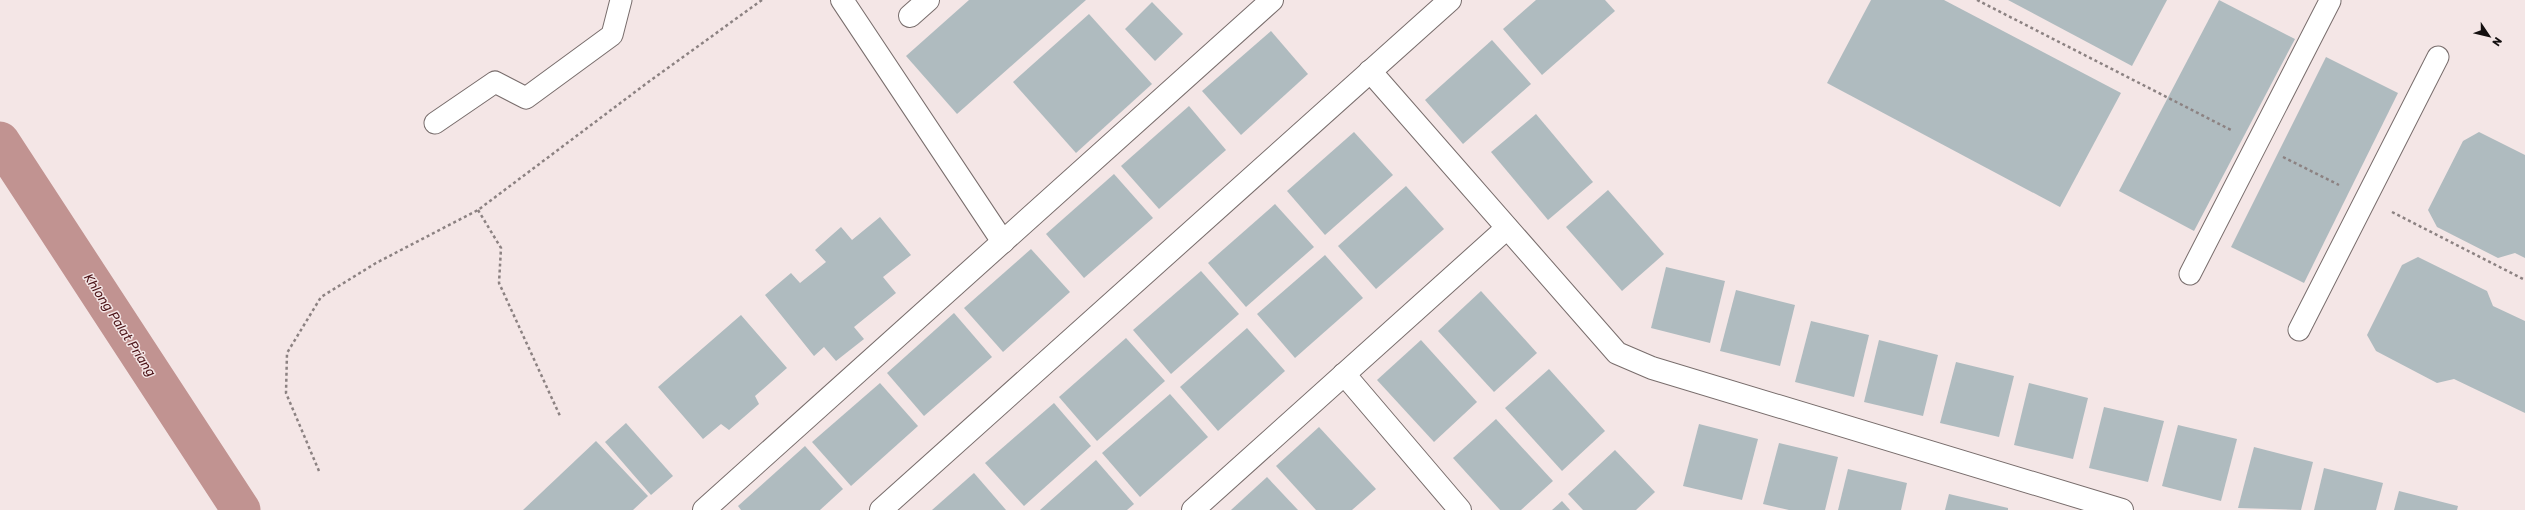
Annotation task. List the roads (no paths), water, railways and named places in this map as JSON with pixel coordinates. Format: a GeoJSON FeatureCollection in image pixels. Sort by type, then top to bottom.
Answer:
{"type":"FeatureCollection","features":[{"type":"Feature","properties":{"kind":"street"},"geometry":{"type":"LineString","coordinates":[[842,0],[1003,242]]}},
{"type":"Feature","properties":{"kind":"street"},"geometry":{"type":"LineString","coordinates":[[910,16],[928,0]]}},
{"type":"Feature","properties":{"kind":"street"},"geometry":{"type":"LineString","coordinates":[[704,510],[1272,0]]}},
{"type":"Feature","properties":{"kind":"street"},"geometry":{"type":"LineString","coordinates":[[881,510],[1450,0]]}},
{"type":"Feature","properties":{"kind":"street"},"geometry":{"type":"LineString","coordinates":[[1370,71],[1617,353],[1652,368],[2122,510]]}},
{"type":"Feature","properties":{"kind":"street"},"geometry":{"type":"LineString","coordinates":[[1193,510],[1507,228]]}},
{"type":"Feature","properties":{"kind":"street"},"geometry":{"type":"LineString","coordinates":[[1344,374],[1460,510]]}},
{"type":"Feature","properties":{"kind":"lane"},"geometry":{"type":"LineString","coordinates":[[435,123],[495,82],[526,98],[612,35],[621,0]]}},
{"type":"Feature","properties":{"kind":"lane"},"geometry":{"type":"LineString","coordinates":[[2190,274],[2330,1]]}},
{"type":"Feature","properties":{"kind":"lane"},"geometry":{"type":"LineString","coordinates":[[2299,330],[2438,57]]}},
{"type":"Feature","properties":{"kind":"waterway","name":"Khlong Palat Priang"},"geometry":{"type":"LineString","coordinates":[[0,141],[241,510]]}}]}
